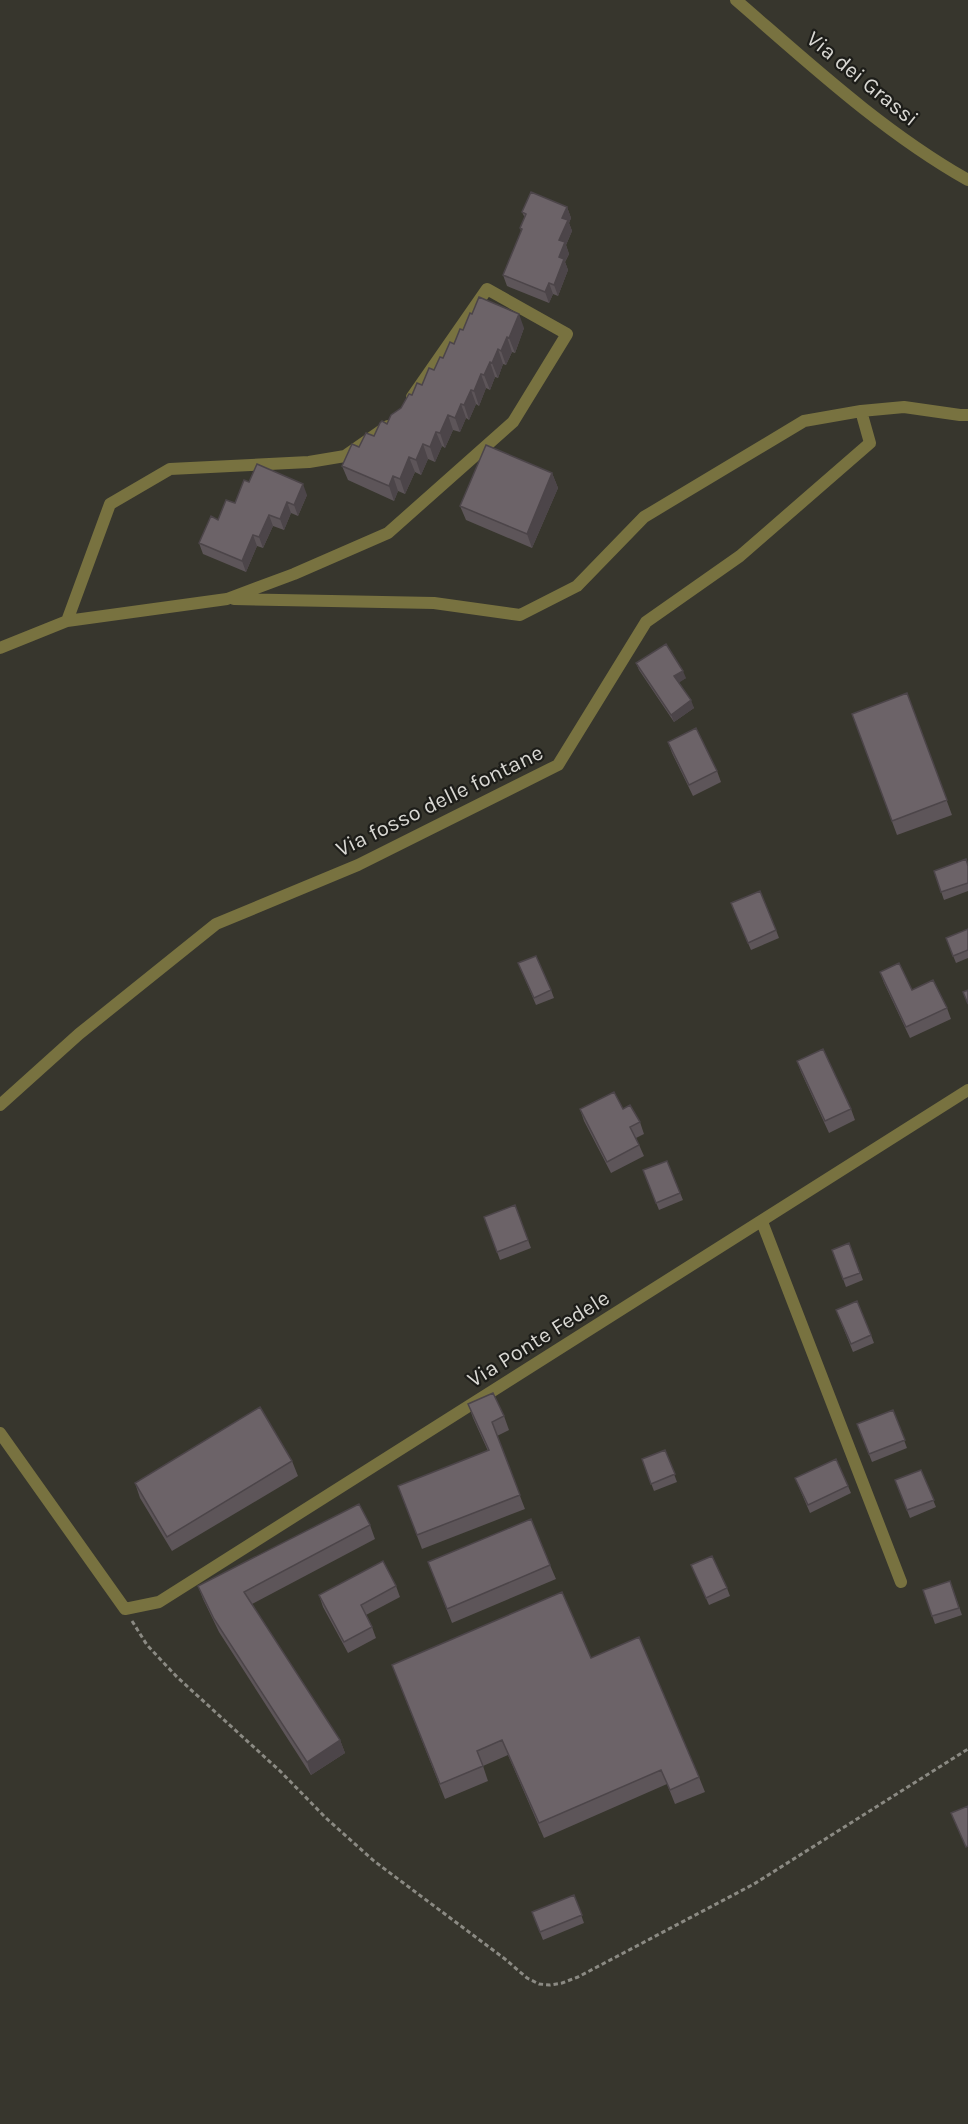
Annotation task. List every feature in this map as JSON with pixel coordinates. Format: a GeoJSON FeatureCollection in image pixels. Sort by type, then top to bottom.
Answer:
{"type":"FeatureCollection","features":[{"type":"Feature","properties":{"kind":"street","name":"Via dei Grassi"},"geometry":{"type":"LineString","coordinates":[[736,0],[849,97],[932,159],[968,180]]}},
{"type":"Feature","properties":{"kind":"street"},"geometry":{"type":"LineString","coordinates":[[67,621],[110,504],[170,469],[309,462],[345,456],[400,414],[487,289],[567,334],[513,422],[388,533],[294,574],[227,599]]}},
{"type":"Feature","properties":{"kind":"street"},"geometry":{"type":"LineString","coordinates":[[0,648],[67,621],[227,599],[434,603],[520,615],[577,586],[645,517],[804,422],[861,411],[904,407],[960,416],[968,415]]}},
{"type":"Feature","properties":{"kind":"street","name":"Via fosso delle fontane"},"geometry":{"type":"LineString","coordinates":[[0,1106],[80,1034],[216,924],[358,865],[558,765],[646,622],[740,556],[870,443],[861,411]]}},
{"type":"Feature","properties":{"kind":"street","name":"Via Ponte Fedele"},"geometry":{"type":"LineString","coordinates":[[125,1609],[159,1602],[968,1090]]}},
{"type":"Feature","properties":{"kind":"street"},"geometry":{"type":"LineString","coordinates":[[762,1222],[901,1582]]}},
{"type":"Feature","properties":{"kind":"street"},"geometry":{"type":"LineString","coordinates":[[0,1433],[125,1609]]}},
{"type":"Feature","properties":{"kind":"path"},"geometry":{"type":"LineString","coordinates":[[125,1609],[147,1645],[177,1677],[280,1771],[358,1847],[418,1896],[505,1959],[527,1978],[539,1984],[562,1983],[721,1903],[968,1749]]}},
{"type":"Feature","properties":{"kind":"building"},"geometry":{"type":"Polygon","coordinates":[[[531,192],[567,207],[562,218],[568,220],[559,240],[565,242],[559,257],[564,259],[554,285],[549,283],[545,292],[503,275],[522,229],[520,228],[526,214],[522,212],[531,192]]]}},
{"type":"Feature","properties":{"kind":"building"},"geometry":{"type":"Polygon","coordinates":[[[479,297],[519,314],[501,351],[498,349],[484,375],[481,374],[474,391],[471,390],[464,405],[461,404],[455,418],[448,415],[440,433],[436,432],[430,447],[423,444],[416,460],[409,457],[400,479],[393,476],[389,486],[342,466],[352,444],[359,447],[366,433],[374,436],[380,423],[382,421],[387,424],[391,415],[401,408],[409,394],[412,395],[417,383],[422,385],[429,368],[434,370],[440,357],[443,358],[450,342],[454,344],[460,329],[463,330],[470,313],[472,314],[479,297]]]}},
{"type":"Feature","properties":{"kind":"building"},"geometry":{"type":"Polygon","coordinates":[[[486,445],[552,473],[527,534],[460,506],[486,445]]]}},
{"type":"Feature","properties":{"kind":"building"},"geometry":{"type":"Polygon","coordinates":[[[257,464],[303,484],[294,505],[287,502],[280,519],[269,515],[259,537],[253,535],[242,561],[199,543],[211,516],[218,520],[226,500],[235,503],[244,480],[249,482],[257,464]]]}},
{"type":"Feature","properties":{"kind":"building"},"geometry":{"type":"Polygon","coordinates":[[[666,644],[683,671],[674,676],[691,700],[671,715],[636,663],[666,644]]]}},
{"type":"Feature","properties":{"kind":"building"},"geometry":{"type":"Polygon","coordinates":[[[907,693],[947,800],[892,821],[852,714],[907,693]]]}},
{"type":"Feature","properties":{"kind":"building"},"geometry":{"type":"Polygon","coordinates":[[[696,728],[717,771],[689,785],[668,742],[696,728]]]}},
{"type":"Feature","properties":{"kind":"building"},"geometry":{"type":"Polygon","coordinates":[[[966,859],[968,883],[941,892],[934,871],[966,859]]]}},
{"type":"Feature","properties":{"kind":"building"},"geometry":{"type":"Polygon","coordinates":[[[760,891],[776,930],[748,943],[731,903],[760,891]]]}},
{"type":"Feature","properties":{"kind":"building"},"geometry":{"type":"Polygon","coordinates":[[[968,929],[968,950],[953,956],[946,938],[968,929]]]}},
{"type":"Feature","properties":{"kind":"building"},"geometry":{"type":"Polygon","coordinates":[[[536,956],[551,990],[534,998],[518,963],[536,956]]]}},
{"type":"Feature","properties":{"kind":"building"},"geometry":{"type":"Polygon","coordinates":[[[899,963],[912,990],[933,980],[947,1008],[906,1027],[880,972],[899,963]]]}},
{"type":"Feature","properties":{"kind":"building"},"geometry":{"type":"Polygon","coordinates":[[[968,990],[968,1004],[963,992],[968,990]]]}},
{"type":"Feature","properties":{"kind":"building"},"geometry":{"type":"Polygon","coordinates":[[[823,1049],[851,1109],[825,1121],[797,1061],[823,1049]]]}},
{"type":"Feature","properties":{"kind":"building"},"geometry":{"type":"Polygon","coordinates":[[[614,1092],[623,1109],[630,1105],[640,1122],[630,1127],[639,1145],[607,1162],[580,1109],[614,1092]]]}},
{"type":"Feature","properties":{"kind":"building"},"geometry":{"type":"Polygon","coordinates":[[[667,1161],[680,1193],[656,1203],[643,1170],[667,1161]]]}},
{"type":"Feature","properties":{"kind":"building"},"geometry":{"type":"Polygon","coordinates":[[[515,1205],[528,1240],[497,1252],[484,1217],[515,1205]]]}},
{"type":"Feature","properties":{"kind":"building"},"geometry":{"type":"Polygon","coordinates":[[[849,1243],[860,1273],[843,1279],[832,1250],[849,1243]]]}},
{"type":"Feature","properties":{"kind":"building"},"geometry":{"type":"Polygon","coordinates":[[[857,1301],[871,1335],[851,1344],[836,1310],[857,1301]]]}},
{"type":"Feature","properties":{"kind":"building"},"geometry":{"type":"Polygon","coordinates":[[[493,1393],[504,1416],[492,1422],[520,1495],[417,1535],[398,1486],[489,1450],[468,1404],[493,1393]]]}},
{"type":"Feature","properties":{"kind":"building"},"geometry":{"type":"Polygon","coordinates":[[[260,1407],[292,1461],[167,1537],[135,1483],[260,1407]]]}},
{"type":"Feature","properties":{"kind":"building"},"geometry":{"type":"Polygon","coordinates":[[[893,1410],[905,1440],[869,1454],[857,1424],[893,1410]]]}},
{"type":"Feature","properties":{"kind":"building"},"geometry":{"type":"Polygon","coordinates":[[[665,1450],[675,1474],[651,1484],[642,1459],[665,1450]]]}},
{"type":"Feature","properties":{"kind":"building"},"geometry":{"type":"Polygon","coordinates":[[[836,1459],[848,1486],[808,1505],[795,1478],[836,1459]]]}},
{"type":"Feature","properties":{"kind":"building"},"geometry":{"type":"Polygon","coordinates":[[[921,1470],[934,1500],[907,1510],[895,1480],[921,1470]]]}},
{"type":"Feature","properties":{"kind":"building"},"geometry":{"type":"Polygon","coordinates":[[[359,1504],[370,1525],[244,1592],[340,1740],[307,1762],[214,1619],[198,1586],[359,1504]]]}},
{"type":"Feature","properties":{"kind":"building"},"geometry":{"type":"Polygon","coordinates":[[[531,1519],[550,1565],[447,1609],[428,1562],[531,1519]]]}},
{"type":"Feature","properties":{"kind":"building"},"geometry":{"type":"Polygon","coordinates":[[[712,1556],[727,1588],[706,1598],[691,1565],[712,1556]]]}},
{"type":"Feature","properties":{"kind":"building"},"geometry":{"type":"Polygon","coordinates":[[[383,1561],[396,1586],[361,1605],[372,1627],[344,1642],[319,1595],[383,1561]]]}},
{"type":"Feature","properties":{"kind":"building"},"geometry":{"type":"Polygon","coordinates":[[[950,1581],[959,1608],[932,1616],[923,1590],[950,1581]]]}},
{"type":"Feature","properties":{"kind":"building"},"geometry":{"type":"Polygon","coordinates":[[[562,1592],[591,1658],[639,1637],[699,1777],[670,1790],[661,1770],[539,1823],[502,1740],[477,1751],[483,1766],[440,1784],[392,1665],[562,1592]]]}},
{"type":"Feature","properties":{"kind":"building"},"geometry":{"type":"Polygon","coordinates":[[[968,1806],[968,1846],[966,1847],[951,1813],[968,1806]]]}},
{"type":"Feature","properties":{"kind":"building"},"geometry":{"type":"Polygon","coordinates":[[[574,1895],[582,1915],[540,1932],[532,1912],[574,1895]]]}}]}
